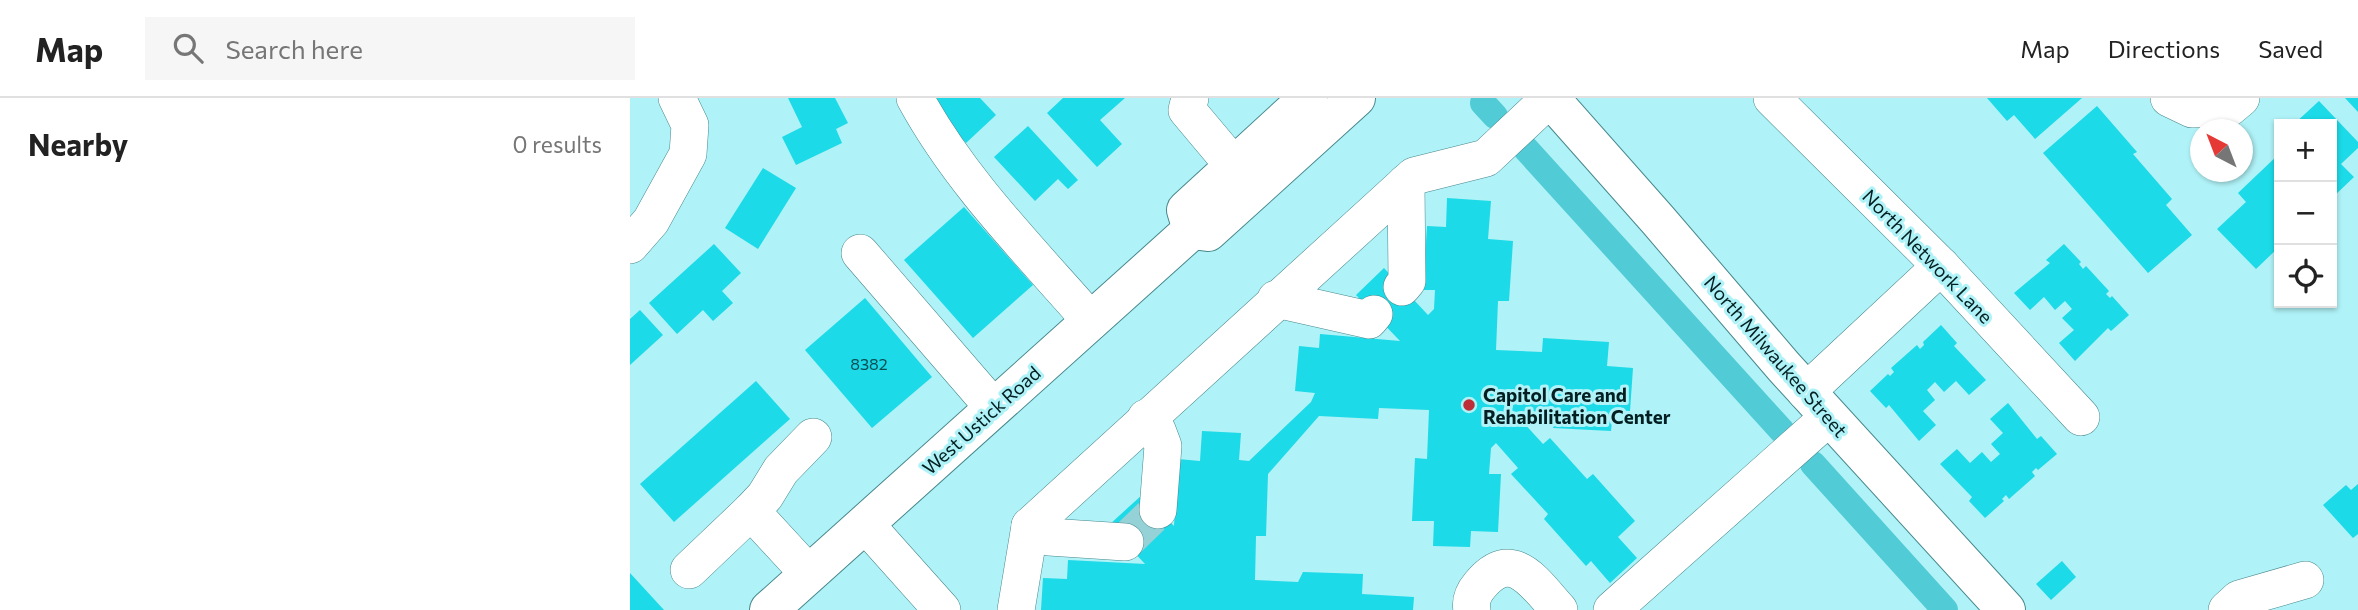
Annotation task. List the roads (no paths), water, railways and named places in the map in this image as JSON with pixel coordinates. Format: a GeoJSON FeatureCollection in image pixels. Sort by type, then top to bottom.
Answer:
{"type":"FeatureCollection","features":[{"type":"Feature","properties":{"kind":"main road"},"geometry":{"type":"LineString","coordinates":[[1192,230],[1186,210],[1308,98]]}},
{"type":"Feature","properties":{"kind":"main road","name":"West Ustick Road"},"geometry":{"type":"LineString","coordinates":[[769,610],[1192,230],[1208,232],[1356,98]]}},
{"type":"Feature","properties":{"kind":"main road","name":"North Milwaukee Street"},"geometry":{"type":"LineString","coordinates":[[1550,98],[1818,404],[2006,610]]}},
{"type":"Feature","properties":{"kind":"street"},"geometry":{"type":"LineString","coordinates":[[630,245],[651,221],[688,154],[690,125],[677,98]]}},
{"type":"Feature","properties":{"kind":"street"},"geometry":{"type":"LineString","coordinates":[[915,98],[935,135],[991,207],[1091,321]]}},
{"type":"Feature","properties":{"kind":"street"},"geometry":{"type":"LineString","coordinates":[[1190,98],[1186,110],[1234,166]]}},
{"type":"Feature","properties":{"kind":"street"},"geometry":{"type":"LineString","coordinates":[[1016,610],[1030,526],[1414,176],[1486,158],[1550,98]]}},
{"type":"Feature","properties":{"kind":"street","name":"North Network Lane"},"geometry":{"type":"LineString","coordinates":[[1772,98],[1941,266],[2081,417]]}},
{"type":"Feature","properties":{"kind":"street"},"geometry":{"type":"LineString","coordinates":[[2169,98],[2192,109],[2229,108],[2241,98]]}},
{"type":"Feature","properties":{"kind":"street"},"geometry":{"type":"LineString","coordinates":[[1402,287],[1407,281],[1406,183]]}},
{"type":"Feature","properties":{"kind":"street"},"geometry":{"type":"LineString","coordinates":[[860,253],[994,408]]}},
{"type":"Feature","properties":{"kind":"street"},"geometry":{"type":"LineString","coordinates":[[1612,610],[1818,404],[1941,266]]}},
{"type":"Feature","properties":{"kind":"street"},"geometry":{"type":"LineString","coordinates":[[1276,299],[1369,320],[1374,314]]}},
{"type":"Feature","properties":{"kind":"street"},"geometry":{"type":"LineString","coordinates":[[1146,418],[1157,430],[1163,446],[1158,510]]}},
{"type":"Feature","properties":{"kind":"street"},"geometry":{"type":"LineString","coordinates":[[690,570],[765,496],[781,470],[813,437]]}},
{"type":"Feature","properties":{"kind":"street"},"geometry":{"type":"LineString","coordinates":[[751,510],[809,574]]}},
{"type":"Feature","properties":{"kind":"street"},"geometry":{"type":"LineString","coordinates":[[866,525],[943,610]]}},
{"type":"Feature","properties":{"kind":"street"},"geometry":{"type":"LineString","coordinates":[[1030,526],[1049,537],[1125,542]]}},
{"type":"Feature","properties":{"kind":"street"},"geometry":{"type":"LineString","coordinates":[[1472,610],[1475,591],[1489,574],[1509,567],[1523,571],[1559,610]]}},
{"type":"Feature","properties":{"kind":"street"},"geometry":{"type":"LineString","coordinates":[[2227,610],[2239,599],[2305,580]]}},
{"type":"Feature","properties":{"kind":"waterway"},"geometry":{"type":"LineString","coordinates":[[1483,103],[1495,116]]}},
{"type":"Feature","properties":{"kind":"waterway"},"geometry":{"type":"LineString","coordinates":[[1526,149],[1782,431]]}},
{"type":"Feature","properties":{"kind":"waterway"},"geometry":{"type":"LineString","coordinates":[[1813,464],[1945,610]]}},
{"type":"Feature","properties":{"kind":"tunnel"},"geometry":{"type":"LineString","coordinates":[[1125,542],[1158,510]]}},
{"type":"Feature","properties":{"kind":"place","name":"Capitol Care and Rehabilitation Center"},"geometry":{"type":"Point","coordinates":[1469,405]}}]}
